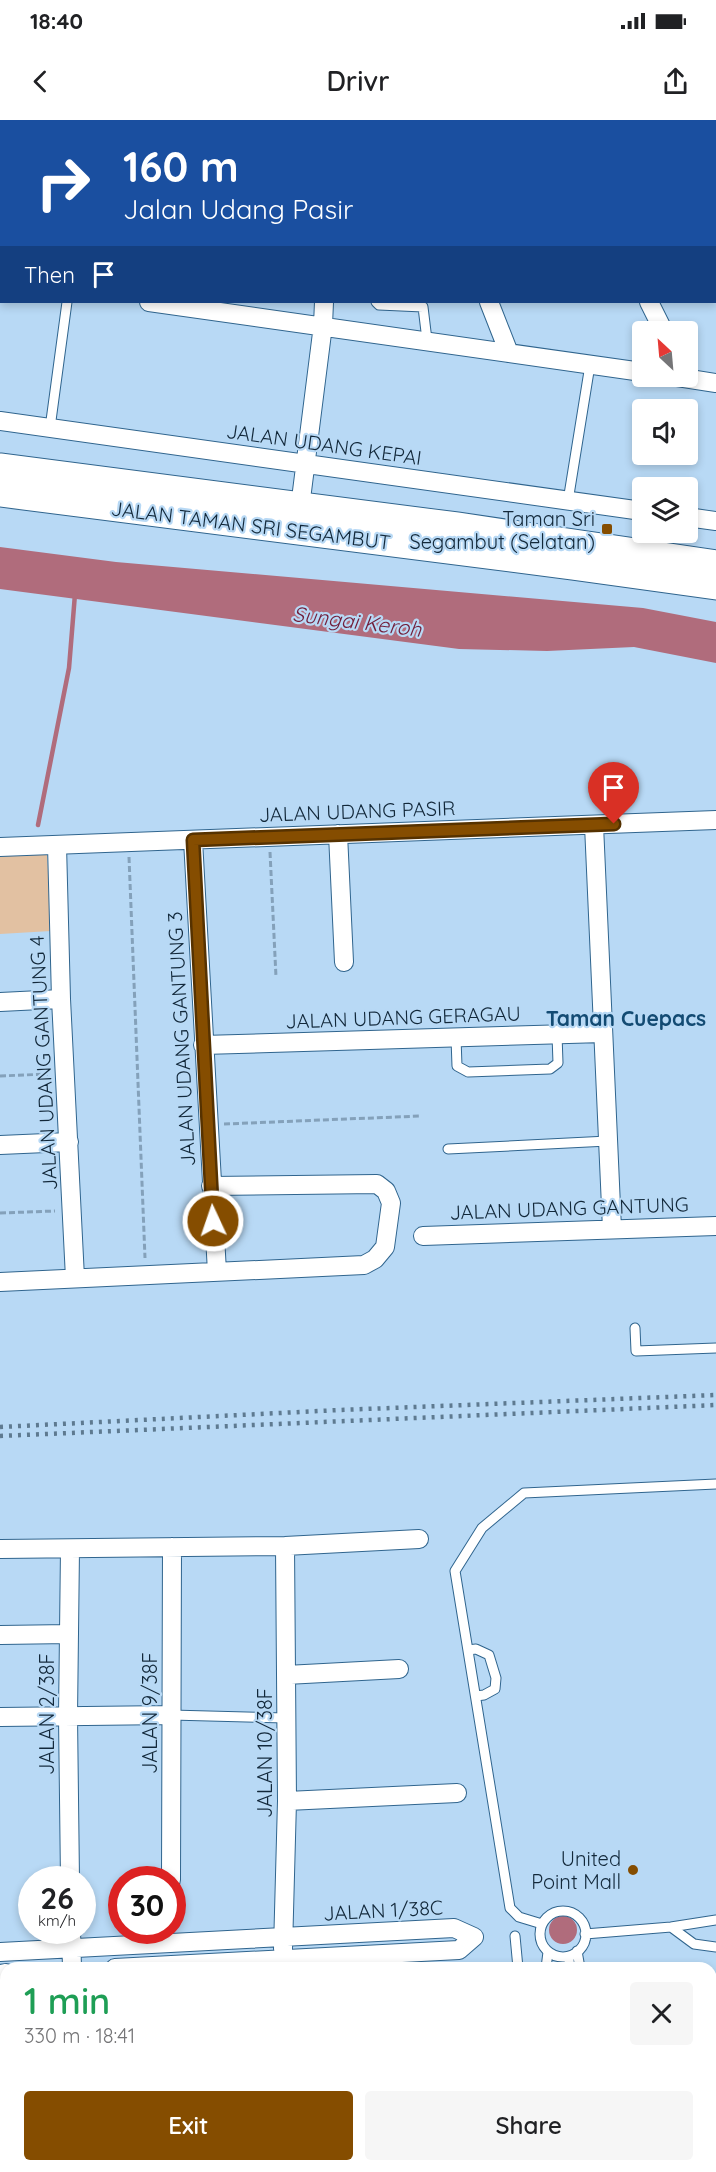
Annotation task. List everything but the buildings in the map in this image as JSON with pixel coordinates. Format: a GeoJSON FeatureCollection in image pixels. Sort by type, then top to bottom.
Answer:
{"type":"FeatureCollection","features":[{"type":"Feature","properties":{"kind":"street"},"geometry":{"type":"LineString","coordinates":[[170,303],[191,304],[632,371]]}},
{"type":"Feature","properties":{"kind":"street"},"geometry":{"type":"LineString","coordinates":[[299,519],[324,303]]}},
{"type":"Feature","properties":{"kind":"street"},"geometry":{"type":"LineString","coordinates":[[489,303],[509,353]]}},
{"type":"Feature","properties":{"kind":"street"},"geometry":{"type":"LineString","coordinates":[[650,303],[658,321]]}},
{"type":"Feature","properties":{"kind":"street"},"geometry":{"type":"LineString","coordinates":[[698,380],[716,383]]}},
{"type":"Feature","properties":{"kind":"street","name":"JALAN UDANG KEPAI"},"geometry":{"type":"LineString","coordinates":[[0,421],[632,510]]}},
{"type":"Feature","properties":{"kind":"street","name":"JALAN TAMAN SRI SEGAMBUT"},"geometry":{"type":"LineString","coordinates":[[0,467],[573,566],[716,586]]}},
{"type":"Feature","properties":{"kind":"street","name":"JALAN TAMAN SRI SEGAMBUT"},"geometry":{"type":"LineString","coordinates":[[0,493],[299,519],[457,526],[716,564]]}},
{"type":"Feature","properties":{"kind":"street"},"geometry":{"type":"LineString","coordinates":[[698,519],[716,521]]}},
{"type":"Feature","properties":{"kind":"street","name":"JALAN UDANG PASIR"},"geometry":{"type":"LineString","coordinates":[[0,847],[716,820]]}},
{"type":"Feature","properties":{"kind":"street"},"geometry":{"type":"LineString","coordinates":[[594,825],[612,1229]]}},
{"type":"Feature","properties":{"kind":"street"},"geometry":{"type":"LineString","coordinates":[[338,834],[344,962]]}},
{"type":"Feature","properties":{"kind":"street","name":"JALAN UDANG GANTUNG 3"},"geometry":{"type":"LineString","coordinates":[[193,840],[217,1272]]}},
{"type":"Feature","properties":{"kind":"street","name":"JALAN UDANG GANTUNG 4"},"geometry":{"type":"LineString","coordinates":[[57,845],[61,999],[75,1278]]}},
{"type":"Feature","properties":{"kind":"street"},"geometry":{"type":"LineString","coordinates":[[0,1002],[61,999]]}},
{"type":"Feature","properties":{"kind":"street","name":"JALAN UDANG GERAGAU"},"geometry":{"type":"LineString","coordinates":[[203,1045],[603,1033]]}},
{"type":"Feature","properties":{"kind":"street"},"geometry":{"type":"LineString","coordinates":[[0,1145],[69,1142]]}},
{"type":"Feature","properties":{"kind":"street"},"geometry":{"type":"LineString","coordinates":[[0,1282],[364,1265],[375,1259],[385,1247],[391,1203],[386,1191],[377,1184],[212,1186]]}},
{"type":"Feature","properties":{"kind":"street","name":"JALAN UDANG GANTUNG"},"geometry":{"type":"LineString","coordinates":[[423,1236],[716,1226]]}},
{"type":"Feature","properties":{"kind":"street"},"geometry":{"type":"LineString","coordinates":[[0,1549],[285,1546],[419,1539]]}},
{"type":"Feature","properties":{"kind":"street","name":"JALAN 10/38F"},"geometry":{"type":"LineString","coordinates":[[283,1960],[287,1801],[285,1546]]}},
{"type":"Feature","properties":{"kind":"street","name":"JALAN 9/38F"},"geometry":{"type":"LineString","coordinates":[[171,1866],[172,1548]]}},
{"type":"Feature","properties":{"kind":"street","name":"JALAN 2/38F"},"geometry":{"type":"LineString","coordinates":[[70,1549],[68,1716],[70,1866]]}},
{"type":"Feature","properties":{"kind":"street"},"geometry":{"type":"LineString","coordinates":[[0,1635],[69,1634]]}},
{"type":"Feature","properties":{"kind":"street"},"geometry":{"type":"LineString","coordinates":[[286,1676],[399,1669]]}},
{"type":"Feature","properties":{"kind":"street"},"geometry":{"type":"LineString","coordinates":[[0,1717],[171,1715]]}},
{"type":"Feature","properties":{"kind":"street"},"geometry":{"type":"LineString","coordinates":[[287,1801],[457,1793]]}},
{"type":"Feature","properties":{"kind":"street","name":"JALAN 1/38C"},"geometry":{"type":"LineString","coordinates":[[186,1937],[282,1938],[454,1928],[474,1937],[459,1950],[238,1962]]}},
{"type":"Feature","properties":{"kind":"street","name":"JALAN 1/38C"},"geometry":{"type":"LineString","coordinates":[[0,1952],[47,1944]]}},
{"type":"Feature","properties":{"kind":"street"},"geometry":{"type":"LineString","coordinates":[[71,1944],[72,1962]]}},
{"type":"Feature","properties":{"kind":"street"},"geometry":{"type":"LineString","coordinates":[[170,1944],[171,1962]]}},
{"type":"Feature","properties":{"kind":"lane"},"geometry":{"type":"LineString","coordinates":[[50,428],[67,303]]}},
{"type":"Feature","properties":{"kind":"lane"},"geometry":{"type":"LineString","coordinates":[[377,303],[379,305],[425,304],[427,340]]}},
{"type":"Feature","properties":{"kind":"lane"},"geometry":{"type":"LineString","coordinates":[[568,501],[590,365]]}},
{"type":"Feature","properties":{"kind":"lane"},"geometry":{"type":"LineString","coordinates":[[456,1038],[457,1066],[468,1072],[550,1069],[558,1063],[557,1035]]}},
{"type":"Feature","properties":{"kind":"lane"},"geometry":{"type":"LineString","coordinates":[[448,1149],[608,1142]]}},
{"type":"Feature","properties":{"kind":"lane"},"geometry":{"type":"LineString","coordinates":[[635,1328],[636,1351],[716,1348]]}},
{"type":"Feature","properties":{"kind":"lane"},"geometry":{"type":"LineString","coordinates":[[542,1924],[519,1917],[510,1908],[455,1571],[482,1528],[524,1493],[716,1484]]}},
{"type":"Feature","properties":{"kind":"lane"},"geometry":{"type":"LineString","coordinates":[[468,1650],[477,1649],[489,1655],[494,1665],[495,1689],[484,1695],[476,1696]]}},
{"type":"Feature","properties":{"kind":"lane"},"geometry":{"type":"LineString","coordinates":[[171,1715],[286,1718]]}},
{"type":"Feature","properties":{"kind":"lane"},"geometry":{"type":"LineString","coordinates":[[553,1954],[571,1955],[584,1941],[585,1934],[580,1920],[568,1912],[553,1913],[542,1924],[540,1939],[553,1954],[556,1962]]}},
{"type":"Feature","properties":{"kind":"lane"},"geometry":{"type":"LineString","coordinates":[[585,1934],[670,1927],[716,1920]]}},
{"type":"Feature","properties":{"kind":"lane"},"geometry":{"type":"LineString","coordinates":[[670,1927],[694,1944],[716,1947]]}},
{"type":"Feature","properties":{"kind":"lane"},"geometry":{"type":"LineString","coordinates":[[515,1936],[517,1962]]}},
{"type":"Feature","properties":{"kind":"lane"},"geometry":{"type":"LineString","coordinates":[[577,1951],[579,1962]]}},
{"type":"Feature","properties":{"kind":"lane"},"geometry":{"type":"LineString","coordinates":[[549,1962],[553,1954]]}},
{"type":"Feature","properties":{"kind":"path"},"geometry":{"type":"LineString","coordinates":[[269,837],[276,976]]}},
{"type":"Feature","properties":{"kind":"path"},"geometry":{"type":"LineString","coordinates":[[128,842],[146,1275]]}},
{"type":"Feature","properties":{"kind":"path"},"geometry":{"type":"LineString","coordinates":[[0,1076],[65,1073]]}},
{"type":"Feature","properties":{"kind":"path"},"geometry":{"type":"LineString","coordinates":[[208,1125],[420,1116]]}},
{"type":"Feature","properties":{"kind":"path"},"geometry":{"type":"LineString","coordinates":[[0,1213],[72,1211]]}},
{"type":"Feature","properties":{"kind":"shaded area"},"geometry":{"type":"Polygon","coordinates":[[[47,853],[51,931],[0,934],[0,856],[47,853]]]}},
{"type":"Feature","properties":{"kind":"water","name":"Sungai Keroh"},"geometry":{"type":"Polygon","coordinates":[[[0,547],[116,562],[643,608],[716,622],[716,663],[634,647],[547,651],[459,649],[0,589],[0,547]]]}},
{"type":"Feature","properties":{"kind":"water"},"geometry":{"type":"Polygon","coordinates":[[[563,1916],[573,1920],[577,1930],[573,1940],[563,1944],[553,1940],[549,1930],[553,1920],[563,1916]]]}},
{"type":"Feature","properties":{"kind":"waterway"},"geometry":{"type":"LineString","coordinates":[[38,825],[69,668],[75,594]]}},
{"type":"Feature","properties":{"kind":"railway"},"geometry":{"type":"LineString","coordinates":[[0,1427],[340,1410],[716,1395]]}},
{"type":"Feature","properties":{"kind":"railway"},"geometry":{"type":"LineString","coordinates":[[0,1436],[716,1405]]}},
{"type":"Feature","properties":{"kind":"place","name":"Taman Sri Segambut (Selatan)"},"geometry":{"type":"Point","coordinates":[607,529]}},
{"type":"Feature","properties":{"kind":"place","name":"United Point Mall"},"geometry":{"type":"Point","coordinates":[633,1870]}},
{"type":"Feature","properties":{"kind":"district","name":"Taman Cuepacs"},"geometry":{"type":"Point","coordinates":[626,1018]}},
{"type":"Feature","properties":{"kind":"route"},"geometry":{"type":"LineString","coordinates":[[213,1221],[193,840],[614,824]]}}]}
